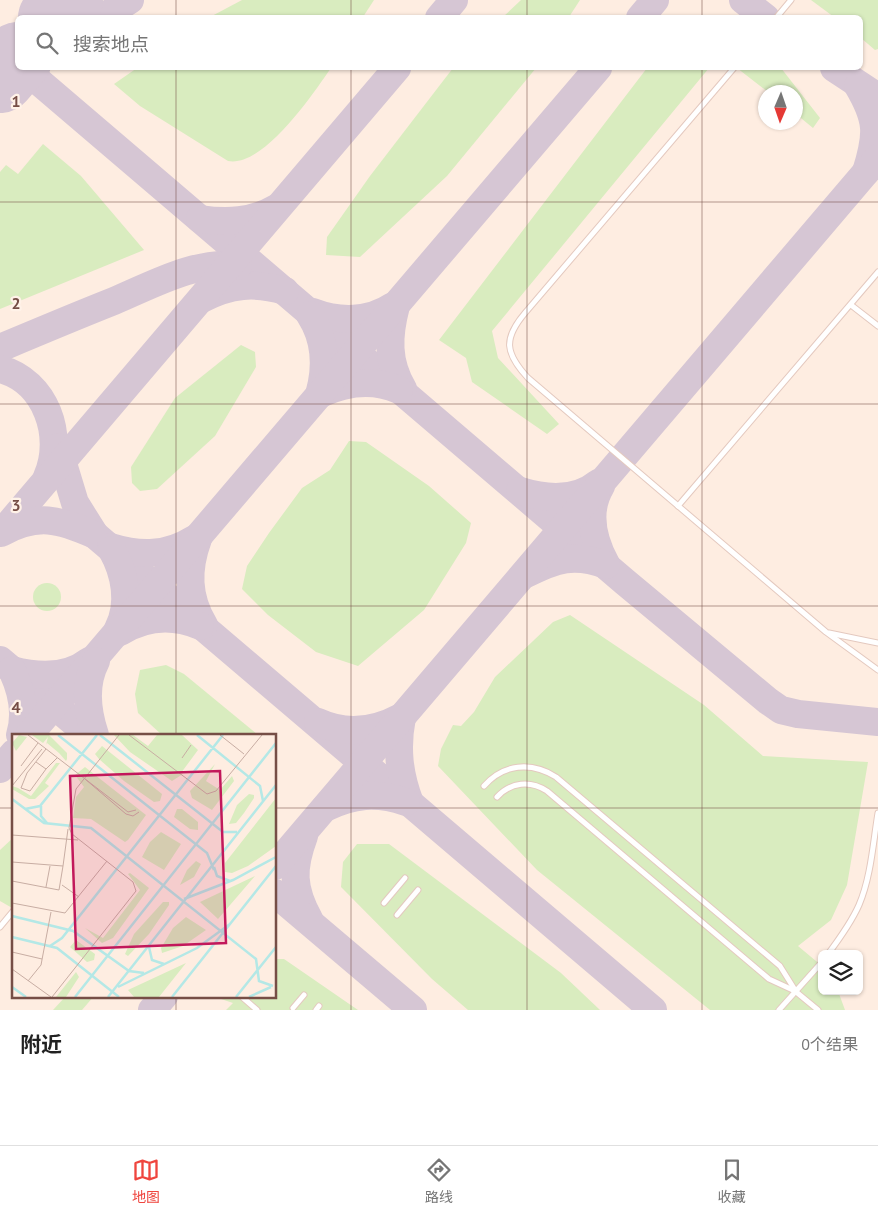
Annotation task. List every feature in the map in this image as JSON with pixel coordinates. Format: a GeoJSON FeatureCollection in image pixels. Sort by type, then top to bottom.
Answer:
{"type":"FeatureCollection","features":[{"type":"Feature","properties":{"kind":"lane"},"geometry":{"type":"LineString","coordinates":[[778,15],[791,0]]}},
{"type":"Feature","properties":{"kind":"lane"},"geometry":{"type":"LineString","coordinates":[[732,70],[513,327],[510,346],[512,356],[518,367],[528,378],[826,632],[878,670]]}},
{"type":"Feature","properties":{"kind":"lane"},"geometry":{"type":"LineString","coordinates":[[678,506],[878,272]]}},
{"type":"Feature","properties":{"kind":"lane"},"geometry":{"type":"LineString","coordinates":[[851,304],[878,326]]}},
{"type":"Feature","properties":{"kind":"lane"},"geometry":{"type":"LineString","coordinates":[[826,632],[857,640],[878,641]]}},
{"type":"Feature","properties":{"kind":"lane"},"geometry":{"type":"LineString","coordinates":[[484,786],[501,772],[519,766],[538,768],[556,777],[780,966],[795,991]]}},
{"type":"Feature","properties":{"kind":"lane"},"geometry":{"type":"LineString","coordinates":[[497,798],[508,788],[521,784],[535,785],[547,791],[769,979],[795,991],[818,1010]]}},
{"type":"Feature","properties":{"kind":"lane"},"geometry":{"type":"LineString","coordinates":[[831,950],[845,931],[860,904],[868,875],[878,813]]}},
{"type":"Feature","properties":{"kind":"lane"},"geometry":{"type":"LineString","coordinates":[[384,903],[405,878]]}},
{"type":"Feature","properties":{"kind":"lane"},"geometry":{"type":"LineString","coordinates":[[396,915],[418,890]]}},
{"type":"Feature","properties":{"kind":"lane"},"geometry":{"type":"LineString","coordinates":[[0,927],[12,912]]}},
{"type":"Feature","properties":{"kind":"lane"},"geometry":{"type":"LineString","coordinates":[[779,1010],[818,966]]}},
{"type":"Feature","properties":{"kind":"lane"},"geometry":{"type":"LineString","coordinates":[[293,1008],[304,996]]}},
{"type":"Feature","properties":{"kind":"lane"},"geometry":{"type":"LineString","coordinates":[[243,998],[257,1010]]}},
{"type":"Feature","properties":{"kind":"green space"},"geometry":{"type":"Polygon","coordinates":[[[242,0],[374,0],[364,15],[214,15],[242,0]]]}},
{"type":"Feature","properties":{"kind":"green space"},"geometry":{"type":"Polygon","coordinates":[[[521,0],[580,0],[570,15],[505,15],[521,0]]]}},
{"type":"Feature","properties":{"kind":"green space"},"geometry":{"type":"Polygon","coordinates":[[[811,0],[878,0],[878,49],[875,50],[863,40],[863,15],[831,15],[811,0]]]}},
{"type":"Feature","properties":{"kind":"green space"},"geometry":{"type":"Polygon","coordinates":[[[134,70],[330,70],[300,111],[271,142],[242,160],[228,161],[140,106],[114,84],[134,70]]]}},
{"type":"Feature","properties":{"kind":"green space"},"geometry":{"type":"Polygon","coordinates":[[[451,70],[534,70],[447,176],[360,257],[326,255],[327,237],[370,176],[451,70]]]}},
{"type":"Feature","properties":{"kind":"green space"},"geometry":{"type":"Polygon","coordinates":[[[645,70],[707,70],[492,331],[498,358],[559,424],[547,434],[472,382],[466,358],[439,340],[645,70]]]}},
{"type":"Feature","properties":{"kind":"green space"},"geometry":{"type":"Polygon","coordinates":[[[740,70],[783,70],[794,85],[759,85],[740,70]]]}},
{"type":"Feature","properties":{"kind":"green space"},"geometry":{"type":"Polygon","coordinates":[[[803,96],[820,118],[813,128],[803,120],[803,96]]]}},
{"type":"Feature","properties":{"kind":"green space"},"geometry":{"type":"Polygon","coordinates":[[[43,144],[81,176],[144,250],[0,309],[0,172],[6,165],[18,174],[43,144]]]}},
{"type":"Feature","properties":{"kind":"green space"},"geometry":{"type":"Polygon","coordinates":[[[241,345],[255,352],[256,367],[215,436],[157,489],[140,491],[132,483],[131,467],[175,398],[241,345]]]}},
{"type":"Feature","properties":{"kind":"green space"},"geometry":{"type":"Polygon","coordinates":[[[349,441],[366,442],[429,486],[471,523],[466,543],[424,610],[358,666],[316,652],[268,615],[242,589],[247,566],[269,533],[302,488],[330,470],[349,441]]]}},
{"type":"Feature","properties":{"kind":"green space"},"geometry":{"type":"Polygon","coordinates":[[[47,583],[57,587],[61,597],[57,607],[47,611],[37,607],[33,597],[37,587],[47,583]]]}},
{"type":"Feature","properties":{"kind":"green space"},"geometry":{"type":"Polygon","coordinates":[[[570,615],[704,705],[763,756],[868,762],[847,885],[831,920],[798,946],[818,963],[818,995],[839,995],[845,1010],[710,1010],[537,870],[438,766],[441,749],[453,725],[461,726],[474,712],[495,677],[553,622],[570,615]]]}},
{"type":"Feature","properties":{"kind":"green space"},"geometry":{"type":"Polygon","coordinates":[[[166,665],[184,674],[257,734],[161,734],[138,713],[135,694],[140,670],[166,665]]]}},
{"type":"Feature","properties":{"kind":"green space"},"geometry":{"type":"Polygon","coordinates":[[[12,839],[12,908],[0,901],[0,850],[12,839]]]}},
{"type":"Feature","properties":{"kind":"green space"},"geometry":{"type":"Polygon","coordinates":[[[357,844],[389,844],[561,973],[600,1010],[468,1010],[432,979],[341,887],[343,862],[357,844]]]}},
{"type":"Feature","properties":{"kind":"green space"},"geometry":{"type":"Polygon","coordinates":[[[276,959],[284,959],[358,1010],[226,1010],[233,1003],[218,998],[276,998],[276,959]]]}},
{"type":"Feature","properties":{"kind":"green space"},"geometry":{"type":"Polygon","coordinates":[[[64,998],[92,998],[82,1010],[53,1010],[64,998]]]}},
{"type":"Feature","properties":{"kind":"taxiway"},"geometry":{"type":"LineString","coordinates":[[107,15],[130,0]]}},
{"type":"Feature","properties":{"kind":"taxiway"},"geometry":{"type":"LineString","coordinates":[[442,15],[454,0]]}},
{"type":"Feature","properties":{"kind":"taxiway"},"geometry":{"type":"LineString","coordinates":[[642,15],[655,0]]}},
{"type":"Feature","properties":{"kind":"taxiway"},"geometry":{"type":"LineString","coordinates":[[743,0],[762,15]]}},
{"type":"Feature","properties":{"kind":"taxiway"},"geometry":{"type":"LineString","coordinates":[[0,48],[15,60]]}},
{"type":"Feature","properties":{"kind":"taxiway"},"geometry":{"type":"LineString","coordinates":[[25,70],[625,582],[768,701],[781,710],[798,714],[878,722]]}},
{"type":"Feature","properties":{"kind":"taxiway"},"geometry":{"type":"LineString","coordinates":[[0,91],[28,70]]}},
{"type":"Feature","properties":{"kind":"taxiway"},"geometry":{"type":"LineString","coordinates":[[3,531],[395,70]]}},
{"type":"Feature","properties":{"kind":"taxiway"},"geometry":{"type":"LineString","coordinates":[[30,734],[596,70]]}},
{"type":"Feature","properties":{"kind":"taxiway"},"geometry":{"type":"LineString","coordinates":[[837,70],[875,95]]}},
{"type":"Feature","properties":{"kind":"taxiway"},"geometry":{"type":"LineString","coordinates":[[858,86],[869,108],[874,128],[873,147],[866,172]]}},
{"type":"Feature","properties":{"kind":"taxiway"},"geometry":{"type":"LineString","coordinates":[[276,865],[878,158]]}},
{"type":"Feature","properties":{"kind":"taxiway"},"geometry":{"type":"LineString","coordinates":[[200,219],[220,221],[249,219],[276,208]]}},
{"type":"Feature","properties":{"kind":"taxiway"},"geometry":{"type":"LineString","coordinates":[[0,348],[175,275],[207,266],[238,266]]}},
{"type":"Feature","properties":{"kind":"taxiway"},"geometry":{"type":"LineString","coordinates":[[202,299],[223,290],[243,286],[263,286],[285,291]]}},
{"type":"Feature","properties":{"kind":"taxiway"},"geometry":{"type":"LineString","coordinates":[[313,312],[333,318],[354,319],[374,315],[393,306]]}},
{"type":"Feature","properties":{"kind":"taxiway"},"geometry":{"type":"LineString","coordinates":[[396,306],[390,338],[394,369],[403,389]]}},
{"type":"Feature","properties":{"kind":"taxiway"},"geometry":{"type":"LineString","coordinates":[[310,315],[319,334],[324,354],[322,385],[319,395]]}},
{"type":"Feature","properties":{"kind":"taxiway"},"geometry":{"type":"LineString","coordinates":[[0,369],[16,375],[29,385],[40,398],[48,412],[54,445],[47,477]]}},
{"type":"Feature","properties":{"kind":"taxiway"},"geometry":{"type":"LineString","coordinates":[[320,394],[349,384],[359,383],[379,384],[399,390]]}},
{"type":"Feature","properties":{"kind":"taxiway"},"geometry":{"type":"LineString","coordinates":[[58,447],[75,503],[95,535]]}},
{"type":"Feature","properties":{"kind":"taxiway"},"geometry":{"type":"LineString","coordinates":[[520,491],[540,496],[570,496],[589,489],[598,483]]}},
{"type":"Feature","properties":{"kind":"taxiway"},"geometry":{"type":"LineString","coordinates":[[601,486],[594,505],[593,525],[601,555],[606,564]]}},
{"type":"Feature","properties":{"kind":"taxiway"},"geometry":{"type":"LineString","coordinates":[[1,533],[26,523],[48,520],[70,525],[95,535],[653,1010]]}},
{"type":"Feature","properties":{"kind":"taxiway"},"geometry":{"type":"LineString","coordinates":[[111,547],[132,552],[153,553],[174,549],[194,539]]}},
{"type":"Feature","properties":{"kind":"taxiway"},"geometry":{"type":"LineString","coordinates":[[198,539],[194,550],[190,583],[194,604],[204,625]]}},
{"type":"Feature","properties":{"kind":"taxiway"},"geometry":{"type":"LineString","coordinates":[[112,550],[117,559],[125,589],[124,609],[118,629]]}},
{"type":"Feature","properties":{"kind":"taxiway"},"geometry":{"type":"LineString","coordinates":[[526,574],[565,559],[584,559],[606,565]]}},
{"type":"Feature","properties":{"kind":"taxiway"},"geometry":{"type":"LineString","coordinates":[[120,632],[140,623],[159,618],[190,622],[200,626]]}},
{"type":"Feature","properties":{"kind":"taxiway"},"geometry":{"type":"LineString","coordinates":[[0,660],[88,734]]}},
{"type":"Feature","properties":{"kind":"taxiway"},"geometry":{"type":"LineString","coordinates":[[12,670],[42,675],[61,674],[80,667],[89,661]]}},
{"type":"Feature","properties":{"kind":"taxiway"},"geometry":{"type":"LineString","coordinates":[[95,734],[90,717],[88,688],[96,661]]}},
{"type":"Feature","properties":{"kind":"taxiway"},"geometry":{"type":"LineString","coordinates":[[12,670],[22,702],[23,718],[20,734]]}},
{"type":"Feature","properties":{"kind":"taxiway"},"geometry":{"type":"LineString","coordinates":[[318,722],[339,729],[360,730],[380,726],[401,717]]}},
{"type":"Feature","properties":{"kind":"taxiway"},"geometry":{"type":"LineString","coordinates":[[402,717],[399,739],[400,761],[403,782],[410,803]]}},
{"type":"Feature","properties":{"kind":"taxiway"},"geometry":{"type":"LineString","coordinates":[[0,769],[12,755]]}},
{"type":"Feature","properties":{"kind":"taxiway"},"geometry":{"type":"LineString","coordinates":[[325,808],[335,803],[365,796],[385,797],[406,802]]}},
{"type":"Feature","properties":{"kind":"taxiway"},"geometry":{"type":"LineString","coordinates":[[304,836],[297,858],[296,878],[299,897],[309,919]]}},
{"type":"Feature","properties":{"kind":"taxiway"},"geometry":{"type":"LineString","coordinates":[[276,894],[413,1010]]}},
{"type":"Feature","properties":{"kind":"taxiway"},"geometry":{"type":"LineString","coordinates":[[152,1010],[162,998]]}},
{"type":"Feature","properties":{"kind":"runway"},"geometry":{"type":"LineString","coordinates":[[56,15],[68,0]]}},
{"type":"Feature","properties":{"kind":"runway"},"geometry":{"type":"LineString","coordinates":[[0,78],[15,60]]}}]}
